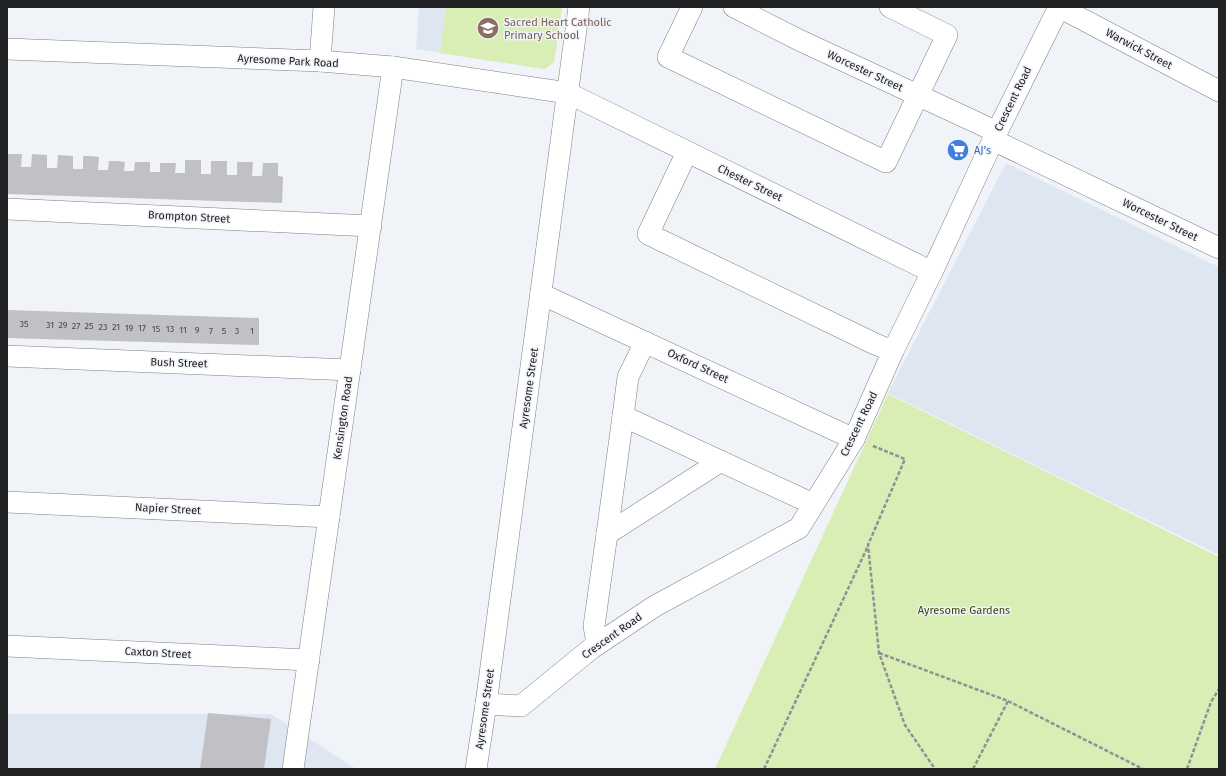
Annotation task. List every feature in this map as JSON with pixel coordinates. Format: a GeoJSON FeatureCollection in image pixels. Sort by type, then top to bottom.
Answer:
{"type":"FeatureCollection","features":[{"type":"Feature","properties":{"kind":"street"},"geometry":{"type":"LineString","coordinates":[[320,61],[324,7]]}},
{"type":"Feature","properties":{"kind":"street","name":"Ayresome Street"},"geometry":{"type":"LineString","coordinates":[[476,769],[486,704],[579,7]]}},
{"type":"Feature","properties":{"kind":"street"},"geometry":{"type":"LineString","coordinates":[[692,7],[668,57],[886,162],[947,35],[890,7]]}},
{"type":"Feature","properties":{"kind":"street","name":"Worcester Street"},"geometry":{"type":"LineString","coordinates":[[734,7],[799,40],[918,96],[1219,248]]}},
{"type":"Feature","properties":{"kind":"street","name":"Warwick Street"},"geometry":{"type":"LineString","coordinates":[[1059,7],[1219,91]]}},
{"type":"Feature","properties":{"kind":"street","name":"Crescent Road"},"geometry":{"type":"LineString","coordinates":[[486,704],[522,706],[597,644],[655,606],[799,528],[854,438],[893,351],[932,272],[995,136],[1059,7]]}},
{"type":"Feature","properties":{"kind":"street","name":"Ayresome Park Road"},"geometry":{"type":"LineString","coordinates":[[7,49],[320,61],[394,67],[568,93]]}},
{"type":"Feature","properties":{"kind":"street","name":"Kensington Road"},"geometry":{"type":"LineString","coordinates":[[293,769],[394,67]]}},
{"type":"Feature","properties":{"kind":"street","name":"Chester Street"},"geometry":{"type":"LineString","coordinates":[[568,93],[932,272]]}},
{"type":"Feature","properties":{"kind":"street"},"geometry":{"type":"LineString","coordinates":[[687,152],[648,234],[875,344],[893,351]]}},
{"type":"Feature","properties":{"kind":"street","name":"Brompton Street"},"geometry":{"type":"LineString","coordinates":[[7,209],[371,226]]}},
{"type":"Feature","properties":{"kind":"street","name":"Oxford Street"},"geometry":{"type":"LineString","coordinates":[[541,294],[854,438]]}},
{"type":"Feature","properties":{"kind":"street"},"geometry":{"type":"LineString","coordinates":[[597,644],[594,626],[628,377],[645,342]]}},
{"type":"Feature","properties":{"kind":"street","name":"Bush Street"},"geometry":{"type":"LineString","coordinates":[[7,356],[350,370]]}},
{"type":"Feature","properties":{"kind":"street"},"geometry":{"type":"LineString","coordinates":[[623,416],[813,504]]}},
{"type":"Feature","properties":{"kind":"street"},"geometry":{"type":"LineString","coordinates":[[607,534],[721,461]]}},
{"type":"Feature","properties":{"kind":"street","name":"Napier Street"},"geometry":{"type":"LineString","coordinates":[[7,502],[329,517]]}},
{"type":"Feature","properties":{"kind":"street","name":"Caxton Street"},"geometry":{"type":"LineString","coordinates":[[7,646],[309,660]]}},
{"type":"Feature","properties":{"kind":"path"},"geometry":{"type":"LineString","coordinates":[[764,769],[868,545],[905,459],[854,438]]}},
{"type":"Feature","properties":{"kind":"path"},"geometry":{"type":"LineString","coordinates":[[868,545],[879,652],[905,725],[935,769]]}},
{"type":"Feature","properties":{"kind":"path"},"geometry":{"type":"LineString","coordinates":[[879,652],[1008,701],[1143,769]]}},
{"type":"Feature","properties":{"kind":"path"},"geometry":{"type":"LineString","coordinates":[[1187,769],[1211,702],[1219,689]]}},
{"type":"Feature","properties":{"kind":"path"},"geometry":{"type":"LineString","coordinates":[[973,769],[1008,701]]}},
{"type":"Feature","properties":{"kind":"shaded area","name":"Sacred Heart Catholic Primary School"},"geometry":{"type":"Polygon","coordinates":[[[419,7],[562,7],[554,62],[545,69],[416,49],[419,7]]]}},
{"type":"Feature","properties":{"kind":"shaded area"},"geometry":{"type":"Polygon","coordinates":[[[1006,163],[1219,267],[1219,555],[888,393],[1006,163]]]}},
{"type":"Feature","properties":{"kind":"shaded area"},"geometry":{"type":"Polygon","coordinates":[[[7,714],[271,714],[356,769],[7,769],[7,714]]]}},
{"type":"Feature","properties":{"kind":"green space","name":"Sacred Heart Catholic Primary School"},"geometry":{"type":"Polygon","coordinates":[[[446,7],[562,7],[554,62],[545,69],[440,53],[446,7]]]}},
{"type":"Feature","properties":{"kind":"green space","name":"Ayresome Gardens"},"geometry":{"type":"Polygon","coordinates":[[[888,394],[1219,557],[1219,769],[715,769],[888,394]]]}},
{"type":"Feature","properties":{"kind":"building"},"geometry":{"type":"Polygon","coordinates":[[[7,154],[22,154],[21,167],[31,167],[32,154],[47,155],[47,168],[57,168],[58,155],[73,156],[73,169],[83,169],[83,156],[91,156],[99,157],[98,170],[108,170],[109,161],[125,162],[124,171],[134,171],[135,162],[150,162],[150,172],[160,172],[160,163],[176,163],[175,173],[185,173],[185,160],[201,160],[201,174],[211,174],[211,161],[227,161],[227,175],[237,175],[237,162],[253,162],[252,176],[262,176],[263,163],[278,163],[278,176],[283,177],[282,203],[7,194],[7,154]]]}},
{"type":"Feature","properties":{"kind":"building"},"geometry":{"type":"Polygon","coordinates":[[[7,310],[259,318],[259,345],[7,338],[7,310]]]}},
{"type":"Feature","properties":{"kind":"building"},"geometry":{"type":"Polygon","coordinates":[[[208,713],[271,719],[264,769],[200,769],[208,713]]]}},
{"type":"Feature","properties":{"kind":"place","name":"Sacred Heart Catholic Primary School"},"geometry":{"type":"Point","coordinates":[488,28]}},
{"type":"Feature","properties":{"kind":"place","name":"AJ’s"},"geometry":{"type":"Point","coordinates":[958,150]}}]}
